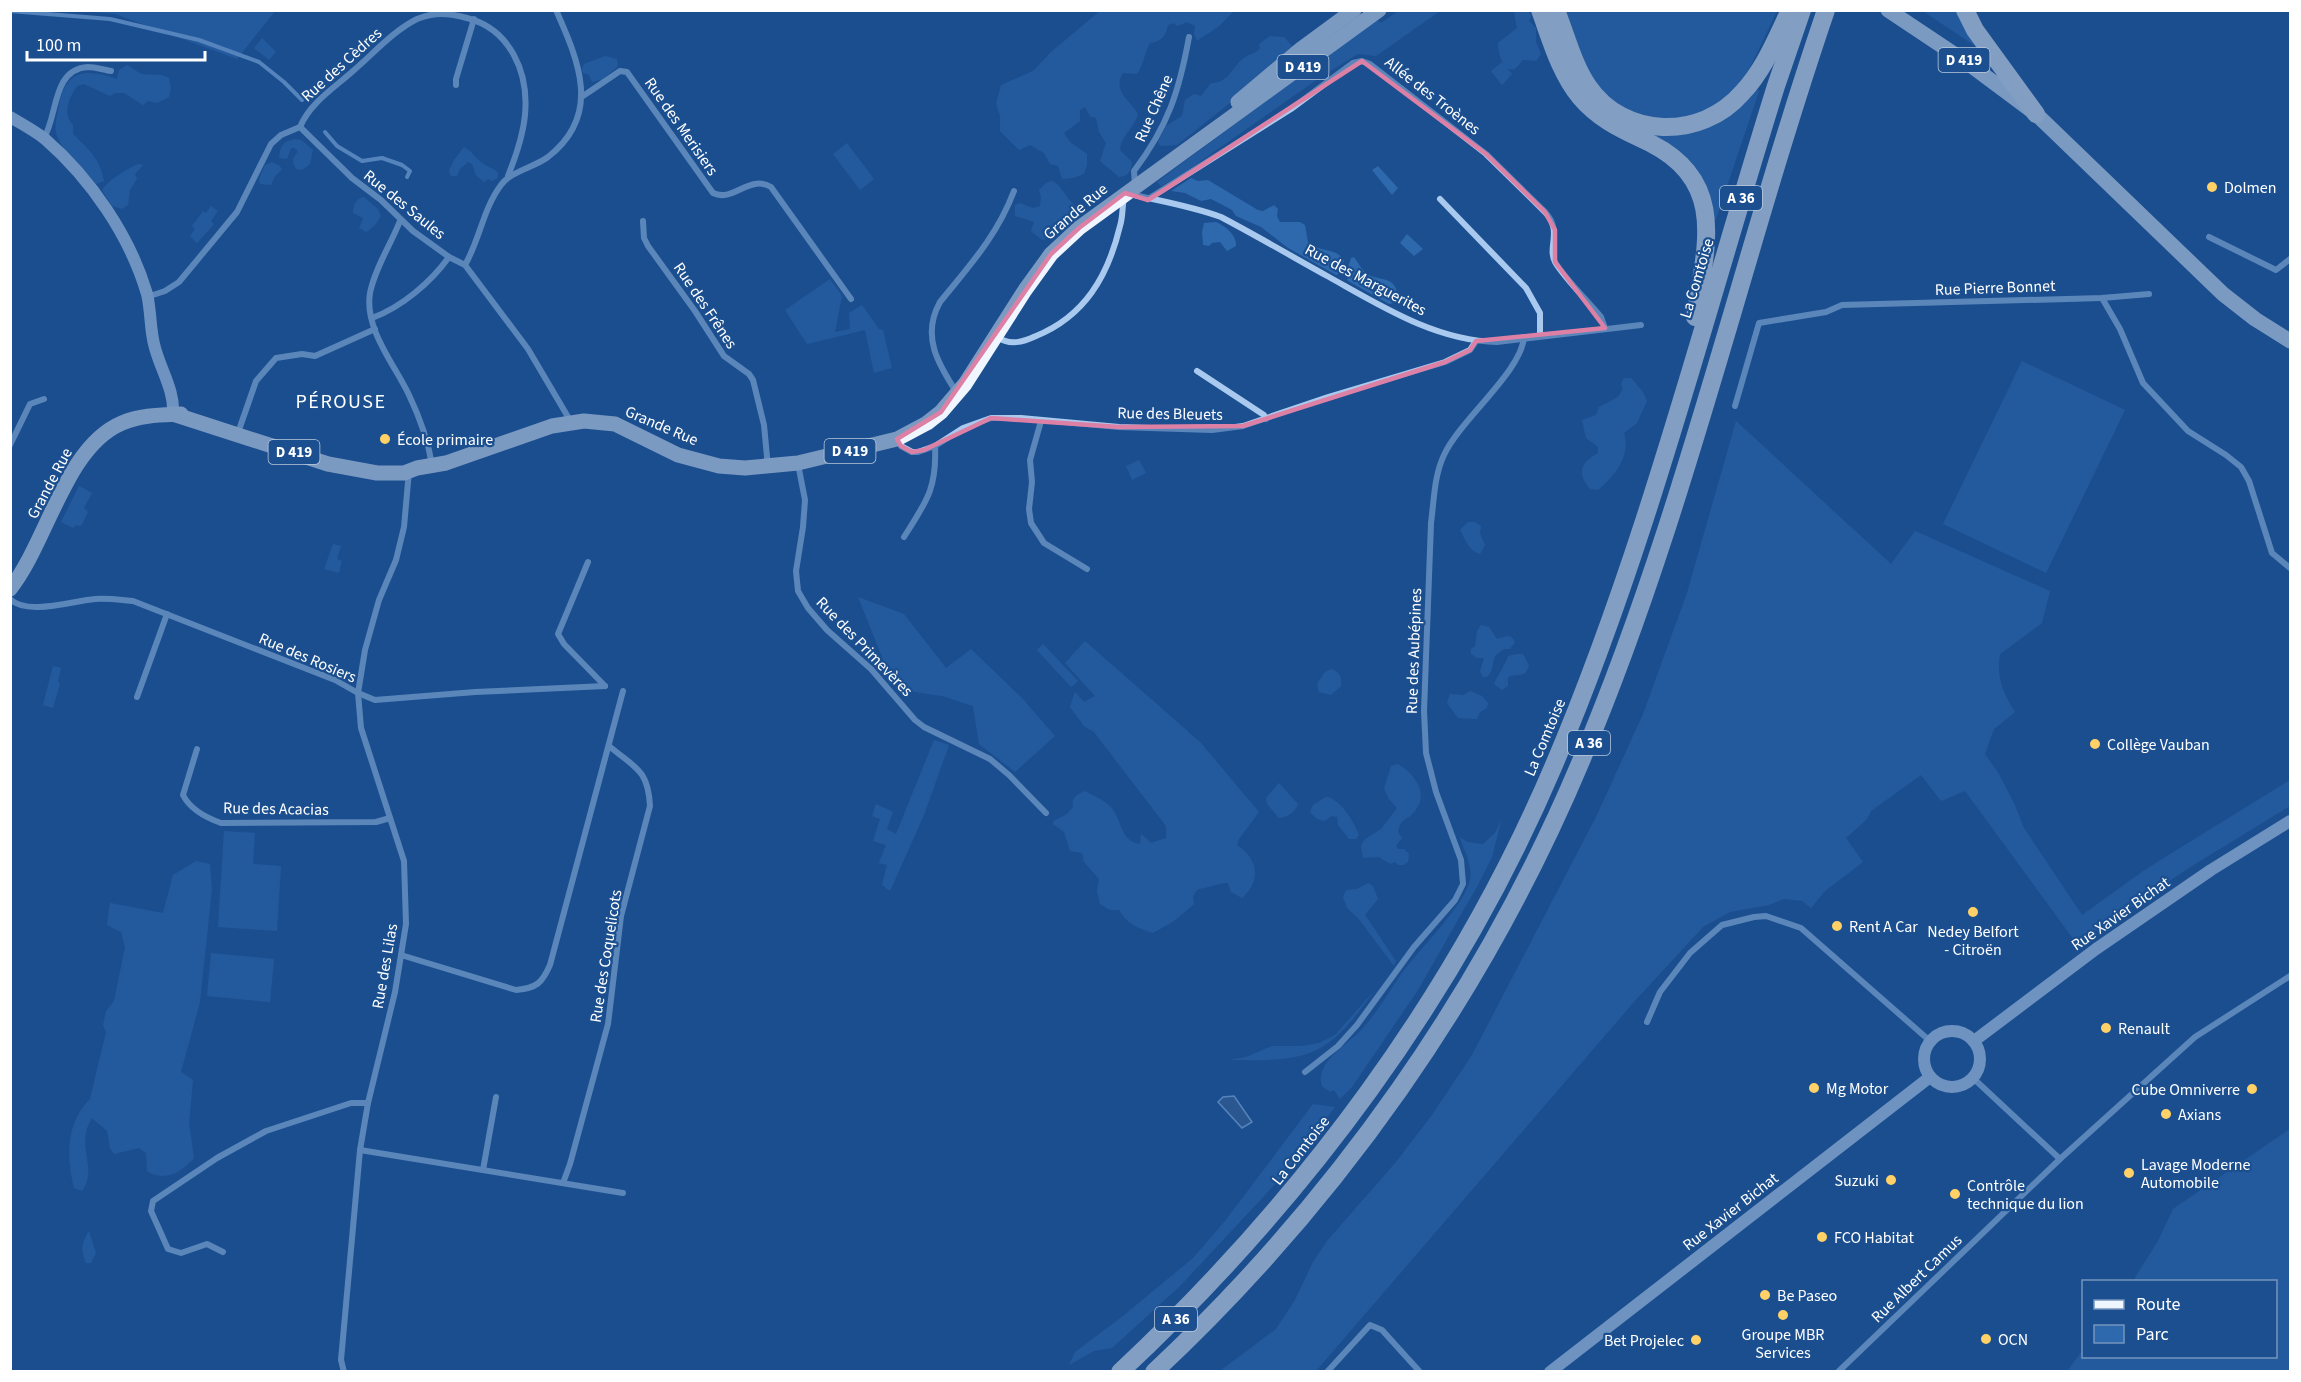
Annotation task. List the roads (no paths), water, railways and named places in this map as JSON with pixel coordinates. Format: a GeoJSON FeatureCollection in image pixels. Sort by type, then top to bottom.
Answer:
{"type":"FeatureCollection","features":[{"type":"Feature","properties":{"kind":"highway"},"geometry":{"type":"LineString","coordinates":[[1540,10],[1564,71],[1579,96],[1596,114],[1612,125],[1661,149],[1678,161],[1694,181],[1702,198],[1707,221],[1706,256],[1684,387]]}},
{"type":"Feature","properties":{"kind":"highway"},"geometry":{"type":"LineString","coordinates":[[1556,10],[1582,77],[1598,98],[1614,112],[1633,122],[1651,127],[1668,128],[1686,126],[1703,120],[1735,101],[1757,74],[1790,10]]}},
{"type":"Feature","properties":{"kind":"highway","name":"La Comtoise"},"geometry":{"type":"LineString","coordinates":[[1120,1371],[1166,1329],[1229,1263],[1322,1154],[1397,1051],[1471,931],[1533,810],[1579,703],[1620,591],[1802,10]]}},
{"type":"Feature","properties":{"kind":"highway","name":"A 36"},"geometry":{"type":"LineString","coordinates":[[1154,1371],[1214,1314],[1266,1257],[1319,1196],[1382,1115],[1468,985],[1544,842],[1596,725],[1645,592],[1777,161],[1826,10]]}},
{"type":"Feature","properties":{"kind":"highway"},"geometry":{"type":"LineString","coordinates":[[1965,10],[1975,30],[2036,114]]}},
{"type":"Feature","properties":{"kind":"main road","name":"D 419"},"geometry":{"type":"LineString","coordinates":[[1222,120],[1301,49],[1354,10]]}},
{"type":"Feature","properties":{"kind":"main road","name":"D 419"},"geometry":{"type":"LineString","coordinates":[[1222,120],[1311,61],[1379,10]]}},
{"type":"Feature","properties":{"kind":"main road","name":"D 419"},"geometry":{"type":"LineString","coordinates":[[1888,10],[1923,32],[2036,114],[2223,294],[2255,319]]}},
{"type":"Feature","properties":{"kind":"main road"},"geometry":{"type":"LineString","coordinates":[[10,117],[44,138],[88,186],[113,220],[133,254],[147,297],[153,342],[172,400],[173,414],[189,413],[333,456],[417,468]]}},
{"type":"Feature","properties":{"kind":"main road","name":"Grande Rue"},"geometry":{"type":"LineString","coordinates":[[10,589],[34,553],[70,476],[90,446],[99,436],[120,424],[147,416],[173,414],[328,464],[396,474],[476,454],[552,426],[571,422],[595,421],[615,424],[678,454],[719,466],[768,467],[798,463],[897,439],[927,423],[958,393],[1051,254],[1079,228],[1222,120]]}},
{"type":"Feature","properties":{"kind":"main road"},"geometry":{"type":"LineString","coordinates":[[2255,319],[2290,330]]}},
{"type":"Feature","properties":{"kind":"main road"},"geometry":{"type":"LineString","coordinates":[[2255,319],[2290,341]]}},
{"type":"Feature","properties":{"kind":"main road"},"geometry":{"type":"LineString","coordinates":[[2255,319],[2269,338],[2290,353]]}},
{"type":"Feature","properties":{"kind":"main road","name":"Rue Xavier Bichat"},"geometry":{"type":"LineString","coordinates":[[1974,1041],[2096,949],[2211,870],[2290,821]]}},
{"type":"Feature","properties":{"kind":"main road"},"geometry":{"type":"LineString","coordinates":[[1947,1032],[1957,1032],[1974,1041],[1980,1056],[1977,1072],[1973,1078],[1965,1084],[1946,1087],[1930,1077],[1925,1069],[1924,1059],[1925,1050],[1930,1041],[1947,1032]]}},
{"type":"Feature","properties":{"kind":"main road","name":"Rue Xavier Bichat"},"geometry":{"type":"LineString","coordinates":[[1550,1371],[1930,1077]]}},
{"type":"Feature","properties":{"kind":"street"},"geometry":{"type":"LineString","coordinates":[[508,177],[534,166],[560,146],[573,127],[583,96],[572,50],[556,10]]}},
{"type":"Feature","properties":{"kind":"street","name":"Rue des Cèdres"},"geometry":{"type":"LineString","coordinates":[[300,127],[305,115],[320,100],[400,30],[412,23],[431,15],[449,13],[474,20],[502,36],[515,58],[524,86],[525,116],[522,136],[508,177],[485,212],[476,243],[465,265]]}},
{"type":"Feature","properties":{"kind":"street"},"geometry":{"type":"LineString","coordinates":[[456,85],[474,20]]}},
{"type":"Feature","properties":{"kind":"street","name":"Rue Chêne"},"geometry":{"type":"LineString","coordinates":[[996,336],[1009,343],[1025,340],[1056,327],[1083,306],[1090,296],[1107,265],[1120,228],[1134,171],[1155,143],[1176,96],[1189,37]]}},
{"type":"Feature","properties":{"kind":"street","name":"Allée des Troènes"},"geometry":{"type":"LineString","coordinates":[[1148,200],[1291,109],[1341,70],[1362,61],[1370,64],[1486,154],[1545,212],[1551,219],[1555,230],[1555,262],[1601,317],[1605,328]]}},
{"type":"Feature","properties":{"kind":"street"},"geometry":{"type":"LineString","coordinates":[[44,138],[59,90],[70,73],[88,67],[111,72]]}},
{"type":"Feature","properties":{"kind":"street","name":"Rue des Merisiers"},"geometry":{"type":"LineString","coordinates":[[583,96],[620,71],[627,72],[713,194],[720,197],[727,196],[742,187],[760,182],[771,187],[851,299]]}},
{"type":"Feature","properties":{"kind":"street"},"geometry":{"type":"LineString","coordinates":[[147,297],[172,288],[213,244],[237,212],[272,144],[281,135],[300,127]]}},
{"type":"Feature","properties":{"kind":"street","name":"Rue des Saules"},"geometry":{"type":"LineString","coordinates":[[300,127],[352,178],[381,200],[400,220],[465,265],[512,326],[549,382],[571,422]]}},
{"type":"Feature","properties":{"kind":"street","name":"Rue des Marguerites"},"geometry":{"type":"LineString","coordinates":[[1130,189],[1148,200],[1192,207],[1221,217],[1398,314],[1456,337],[1497,342],[1540,335],[1641,325]]}},
{"type":"Feature","properties":{"kind":"street"},"geometry":{"type":"LineString","coordinates":[[958,393],[948,380],[937,357],[930,329],[933,314],[940,302],[992,238],[1014,191]]}},
{"type":"Feature","properties":{"kind":"street"},"geometry":{"type":"LineString","coordinates":[[1440,199],[1526,288],[1540,313],[1540,335]]}},
{"type":"Feature","properties":{"kind":"street","name":"Rue des Lilas"},"geometry":{"type":"LineString","coordinates":[[344,1371],[341,1360],[360,1150],[368,1103],[395,992],[406,924],[404,861],[361,728],[357,693],[365,650],[379,600],[396,560],[425,433],[409,393],[375,329],[370,301],[371,290],[400,220]]}},
{"type":"Feature","properties":{"kind":"street","name":"Rue des Frênes"},"geometry":{"type":"LineString","coordinates":[[643,221],[644,238],[648,246],[696,311],[724,356],[749,374],[753,380],[764,425],[768,467]]}},
{"type":"Feature","properties":{"kind":"street"},"geometry":{"type":"LineString","coordinates":[[2209,237],[2276,270],[2290,259]]}},
{"type":"Feature","properties":{"kind":"street"},"geometry":{"type":"LineString","coordinates":[[372,318],[415,292],[441,268],[449,256]]}},
{"type":"Feature","properties":{"kind":"street","name":"Rue Pierre Bonnet"},"geometry":{"type":"LineString","coordinates":[[1736,406],[1760,323],[1826,312],[1842,305],[2102,298],[2149,294]]}},
{"type":"Feature","properties":{"kind":"street"},"geometry":{"type":"LineString","coordinates":[[2102,298],[2120,329],[2143,383],[2188,431],[2241,467],[2249,481],[2272,553],[2290,568]]}},
{"type":"Feature","properties":{"kind":"street"},"geometry":{"type":"LineString","coordinates":[[240,427],[251,394],[262,372],[276,358],[302,354],[315,356],[346,340],[375,329]]}},
{"type":"Feature","properties":{"kind":"street","name":"Rue des Aubépines"},"geometry":{"type":"LineString","coordinates":[[1305,1072],[1338,1047],[1357,1025],[1400,967],[1455,900],[1460,890],[1464,876],[1455,840],[1430,773],[1424,733],[1431,523],[1438,471],[1444,454],[1521,354],[1524,337]]}},
{"type":"Feature","properties":{"kind":"street","name":"Rue des Bleuets"},"geometry":{"type":"LineString","coordinates":[[897,439],[901,446],[912,452],[935,446],[963,428],[991,418],[1119,427],[1212,430],[1243,426],[1328,397],[1444,362],[1470,350],[1476,341]]}},
{"type":"Feature","properties":{"kind":"street"},"geometry":{"type":"LineString","coordinates":[[1197,371],[1264,415],[1266,419]]}},
{"type":"Feature","properties":{"kind":"street"},"geometry":{"type":"LineString","coordinates":[[10,445],[30,404],[44,399]]}},
{"type":"Feature","properties":{"kind":"street"},"geometry":{"type":"LineString","coordinates":[[1041,421],[1030,459],[1031,523],[1044,543],[1088,569]]}},
{"type":"Feature","properties":{"kind":"street"},"geometry":{"type":"LineString","coordinates":[[904,537],[924,505],[934,480],[935,446]]}},
{"type":"Feature","properties":{"kind":"street","name":"Rue des Primevères"},"geometry":{"type":"LineString","coordinates":[[798,463],[805,500],[804,527],[796,577],[798,591],[808,608],[832,635],[871,669],[915,720],[924,727],[990,759],[1046,813]]}},
{"type":"Feature","properties":{"kind":"street","name":"Rue des Rosiers"},"geometry":{"type":"LineString","coordinates":[[10,599],[22,607],[29,608],[97,598],[133,601],[335,680],[375,700],[475,692],[605,686],[564,644],[558,634],[588,562]]}},
{"type":"Feature","properties":{"kind":"street"},"geometry":{"type":"LineString","coordinates":[[137,697],[167,614]]}},
{"type":"Feature","properties":{"kind":"street"},"geometry":{"type":"LineString","coordinates":[[401,955],[516,990],[530,988],[543,981],[550,965],[622,692]]}},
{"type":"Feature","properties":{"kind":"street","name":"Rue des Coquelicots"},"geometry":{"type":"LineString","coordinates":[[563,1183],[608,1024],[621,916],[650,806],[644,774],[609,746]]}},
{"type":"Feature","properties":{"kind":"street","name":"Rue des Acacias"},"geometry":{"type":"LineString","coordinates":[[197,749],[183,795],[187,802],[210,819],[221,823],[376,822],[390,818]]}},
{"type":"Feature","properties":{"kind":"street"},"geometry":{"type":"LineString","coordinates":[[1647,1022],[1660,992],[1690,953],[1722,925],[1766,916],[1801,928],[1930,1041]]}},
{"type":"Feature","properties":{"kind":"street","name":"Rue Albert Camus"},"geometry":{"type":"LineString","coordinates":[[1838,1371],[2060,1159],[2194,1037],[2290,976]]}},
{"type":"Feature","properties":{"kind":"street"},"geometry":{"type":"LineString","coordinates":[[1973,1078],[2060,1159]]}},
{"type":"Feature","properties":{"kind":"street"},"geometry":{"type":"LineString","coordinates":[[483,1170],[496,1097]]}},
{"type":"Feature","properties":{"kind":"street"},"geometry":{"type":"LineString","coordinates":[[224,1252],[207,1244],[181,1253],[168,1249],[151,1211],[153,1201],[217,1158],[266,1131],[351,1103],[368,1103]]}},
{"type":"Feature","properties":{"kind":"street"},"geometry":{"type":"LineString","coordinates":[[360,1150],[623,1193]]}},
{"type":"Feature","properties":{"kind":"street"},"geometry":{"type":"LineString","coordinates":[[1327,1371],[1370,1324],[1382,1330],[1419,1371]]}},
{"type":"Feature","properties":{"kind":"waterway"},"geometry":{"type":"LineString","coordinates":[[10,11],[110,19],[199,40],[259,62],[302,100]]}},
{"type":"Feature","properties":{"kind":"waterway"},"geometry":{"type":"LineString","coordinates":[[325,132],[337,146],[362,161],[382,158],[402,165],[410,171],[407,177]]}},
{"type":"Feature","properties":{"kind":"place","name":"Dolmen"},"geometry":{"type":"Point","coordinates":[2212,187]}},
{"type":"Feature","properties":{"kind":"place","name":"École primaire"},"geometry":{"type":"Point","coordinates":[385,439]}},
{"type":"Feature","properties":{"kind":"place","name":"Collège Vauban"},"geometry":{"type":"Point","coordinates":[2095,744]}},
{"type":"Feature","properties":{"kind":"place","name":"Nedey Belfort - Citroën"},"geometry":{"type":"Point","coordinates":[1973,912]}},
{"type":"Feature","properties":{"kind":"place","name":"Rent A Car"},"geometry":{"type":"Point","coordinates":[1837,926]}},
{"type":"Feature","properties":{"kind":"place","name":"Renault"},"geometry":{"type":"Point","coordinates":[2106,1028]}},
{"type":"Feature","properties":{"kind":"place","name":"Mg Motor"},"geometry":{"type":"Point","coordinates":[1814,1088]}},
{"type":"Feature","properties":{"kind":"place","name":"Cube Omniverre"},"geometry":{"type":"Point","coordinates":[2252,1089]}},
{"type":"Feature","properties":{"kind":"place","name":"Axians"},"geometry":{"type":"Point","coordinates":[2166,1114]}},
{"type":"Feature","properties":{"kind":"place","name":"Lavage Moderne Automobile"},"geometry":{"type":"Point","coordinates":[2129,1173]}},
{"type":"Feature","properties":{"kind":"place","name":"Suzuki"},"geometry":{"type":"Point","coordinates":[1891,1180]}},
{"type":"Feature","properties":{"kind":"place","name":"Contrôle technique du lion"},"geometry":{"type":"Point","coordinates":[1955,1194]}},
{"type":"Feature","properties":{"kind":"place","name":"FCO Habitat"},"geometry":{"type":"Point","coordinates":[1822,1237]}},
{"type":"Feature","properties":{"kind":"place","name":"Be Paseo"},"geometry":{"type":"Point","coordinates":[1765,1295]}},
{"type":"Feature","properties":{"kind":"place","name":"Groupe MBR Services"},"geometry":{"type":"Point","coordinates":[1783,1315]}},
{"type":"Feature","properties":{"kind":"place","name":"OCN"},"geometry":{"type":"Point","coordinates":[1986,1339]}},
{"type":"Feature","properties":{"kind":"place","name":"Bet Projelec"},"geometry":{"type":"Point","coordinates":[1696,1340]}},
{"type":"Feature","properties":{"kind":"district","name":"PÉROUSE"},"geometry":{"type":"Point","coordinates":[341,401]}}]}
